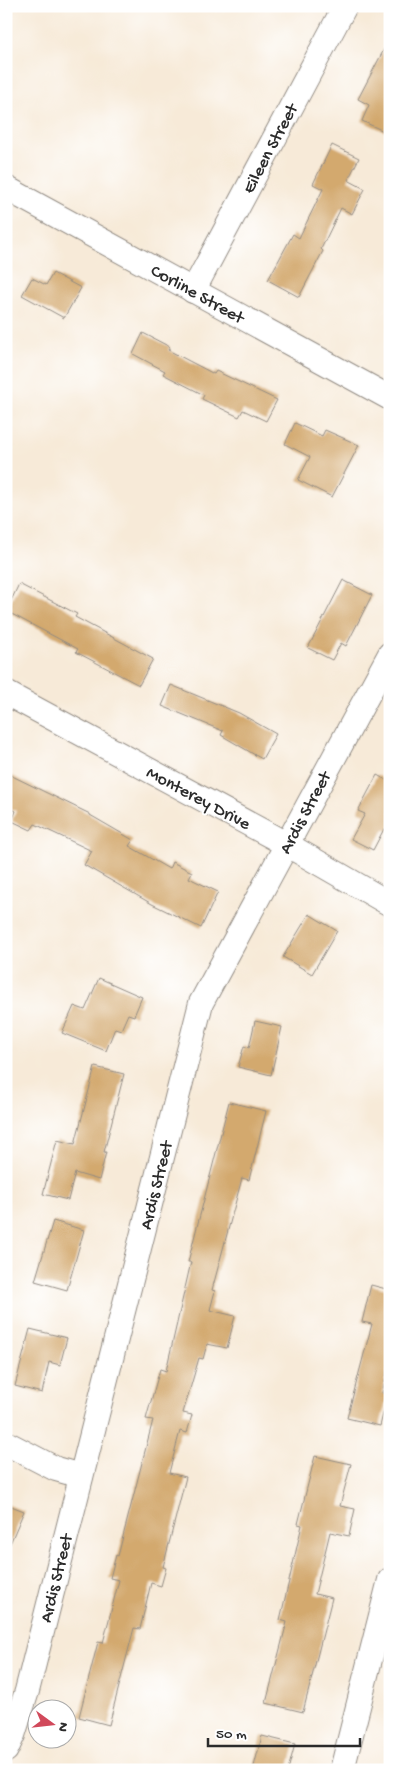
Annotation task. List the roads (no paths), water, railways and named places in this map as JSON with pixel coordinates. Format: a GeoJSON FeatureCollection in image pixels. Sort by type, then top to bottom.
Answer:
{"type":"FeatureCollection","features":[{"type":"Feature","properties":{"kind":"street","name":"Eileen Street"},"geometry":{"type":"LineString","coordinates":[[193,291],[346,6]]}},
{"type":"Feature","properties":{"kind":"street","name":"Corline Street"},"geometry":{"type":"LineString","coordinates":[[6,188],[390,398]]}},
{"type":"Feature","properties":{"kind":"street","name":"Ardis Street"},"geometry":{"type":"LineString","coordinates":[[6,1750],[13,1735],[27,1691],[201,1003],[390,654]]}},
{"type":"Feature","properties":{"kind":"street","name":"Monterey Drive"},"geometry":{"type":"LineString","coordinates":[[6,693],[286,844],[390,904]]}},
{"type":"Feature","properties":{"kind":"street"},"geometry":{"type":"LineString","coordinates":[[6,1443],[56,1469],[81,1476]]}},
{"type":"Feature","properties":{"kind":"street"},"geometry":{"type":"LineString","coordinates":[[342,1770],[390,1580]]}}]}
